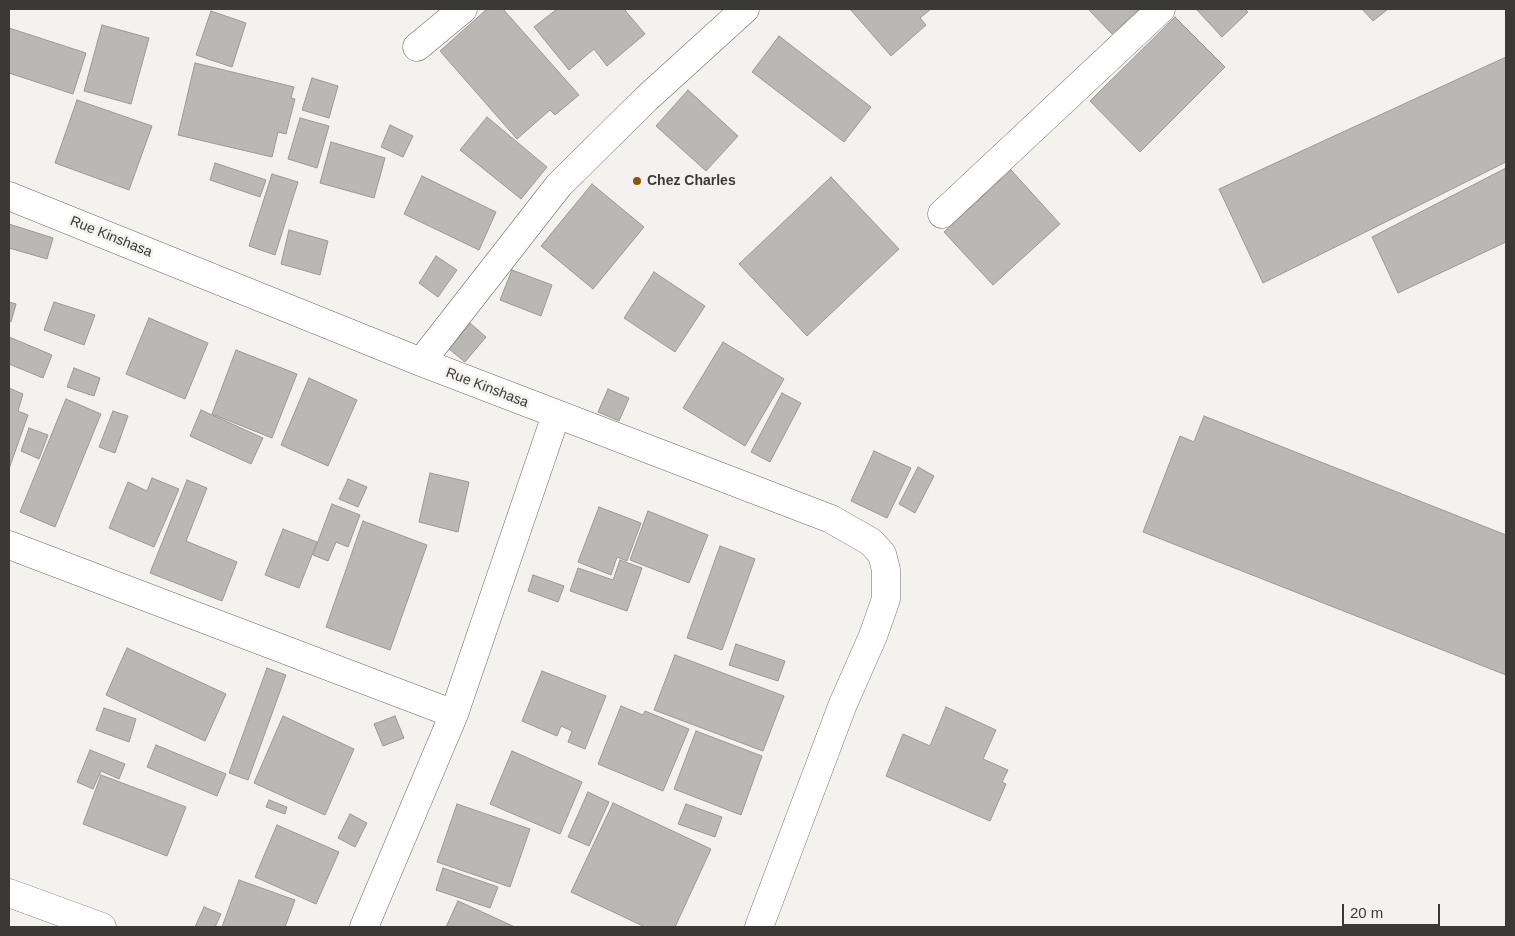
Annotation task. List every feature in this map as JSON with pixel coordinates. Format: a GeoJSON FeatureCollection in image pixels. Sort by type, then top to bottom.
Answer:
{"type":"FeatureCollection","features":[{"type":"Feature","properties":{"kind":"street"},"geometry":{"type":"LineString","coordinates":[[417,47],[463,9]]}},
{"type":"Feature","properties":{"kind":"street"},"geometry":{"type":"LineString","coordinates":[[421,362],[558,186],[646,99],[745,9]]}},
{"type":"Feature","properties":{"kind":"street"},"geometry":{"type":"LineString","coordinates":[[942,214],[1161,9]]}},
{"type":"Feature","properties":{"kind":"street","name":"Rue Kinshasa"},"geometry":{"type":"LineString","coordinates":[[9,196],[421,362],[830,519],[871,542],[882,554],[886,570],[886,599],[873,636],[843,704],[759,927]]}},
{"type":"Feature","properties":{"kind":"street"},"geometry":{"type":"LineString","coordinates":[[364,927],[454,714],[556,415]]}},
{"type":"Feature","properties":{"kind":"street"},"geometry":{"type":"LineString","coordinates":[[9,545],[454,714]]}},
{"type":"Feature","properties":{"kind":"street"},"geometry":{"type":"LineString","coordinates":[[9,893],[102,927]]}},
{"type":"Feature","properties":{"kind":"building"},"geometry":{"type":"Polygon","coordinates":[[[487,9],[503,9],[579,95],[555,115],[550,110],[517,139],[440,51],[487,9]]]}},
{"type":"Feature","properties":{"kind":"building"},"geometry":{"type":"Polygon","coordinates":[[[557,9],[624,9],[645,34],[607,66],[594,49],[569,70],[534,27],[557,9]]]}},
{"type":"Feature","properties":{"kind":"building"},"geometry":{"type":"Polygon","coordinates":[[[850,9],[931,9],[920,18],[926,25],[891,56],[850,9]]]}},
{"type":"Feature","properties":{"kind":"building"},"geometry":{"type":"Polygon","coordinates":[[[1088,9],[1139,9],[1112,34],[1088,9]]]}},
{"type":"Feature","properties":{"kind":"building"},"geometry":{"type":"Polygon","coordinates":[[[1198,9],[1245,9],[1248,12],[1222,37],[1198,9]]]}},
{"type":"Feature","properties":{"kind":"building"},"geometry":{"type":"Polygon","coordinates":[[[1362,9],[1388,9],[1373,21],[1362,9]]]}},
{"type":"Feature","properties":{"kind":"building"},"geometry":{"type":"Polygon","coordinates":[[[211,11],[246,23],[232,67],[196,55],[211,11]]]}},
{"type":"Feature","properties":{"kind":"building"},"geometry":{"type":"Polygon","coordinates":[[[1175,17],[1225,67],[1140,152],[1090,101],[1175,17]]]}},
{"type":"Feature","properties":{"kind":"building"},"geometry":{"type":"Polygon","coordinates":[[[102,25],[149,38],[131,104],[84,91],[102,25]]]}},
{"type":"Feature","properties":{"kind":"building"},"geometry":{"type":"Polygon","coordinates":[[[9,28],[86,53],[73,94],[9,73],[9,28]]]}},
{"type":"Feature","properties":{"kind":"building"},"geometry":{"type":"Polygon","coordinates":[[[779,36],[871,107],[844,142],[752,72],[779,36]]]}},
{"type":"Feature","properties":{"kind":"building"},"geometry":{"type":"Polygon","coordinates":[[[1506,57],[1506,162],[1263,283],[1219,189],[1506,57]]]}},
{"type":"Feature","properties":{"kind":"building"},"geometry":{"type":"Polygon","coordinates":[[[195,63],[294,87],[291,98],[295,99],[286,134],[278,132],[272,157],[178,135],[195,63]]]}},
{"type":"Feature","properties":{"kind":"building"},"geometry":{"type":"Polygon","coordinates":[[[312,78],[338,86],[329,118],[302,110],[312,78]]]}},
{"type":"Feature","properties":{"kind":"building"},"geometry":{"type":"Polygon","coordinates":[[[688,90],[738,136],[706,171],[656,126],[688,90]]]}},
{"type":"Feature","properties":{"kind":"building"},"geometry":{"type":"Polygon","coordinates":[[[77,100],[152,126],[129,190],[55,163],[77,100]]]}},
{"type":"Feature","properties":{"kind":"building"},"geometry":{"type":"Polygon","coordinates":[[[487,117],[547,167],[521,199],[460,150],[487,117]]]}},
{"type":"Feature","properties":{"kind":"building"},"geometry":{"type":"Polygon","coordinates":[[[300,118],[329,126],[317,168],[288,159],[300,118]]]}},
{"type":"Feature","properties":{"kind":"building"},"geometry":{"type":"Polygon","coordinates":[[[390,125],[413,136],[403,157],[381,147],[390,125]]]}},
{"type":"Feature","properties":{"kind":"building"},"geometry":{"type":"Polygon","coordinates":[[[331,142],[385,158],[374,198],[320,183],[331,142]]]}},
{"type":"Feature","properties":{"kind":"building"},"geometry":{"type":"Polygon","coordinates":[[[215,163],[266,180],[260,197],[210,180],[215,163]]]}},
{"type":"Feature","properties":{"kind":"building"},"geometry":{"type":"Polygon","coordinates":[[[1506,168],[1506,242],[1398,293],[1372,237],[1506,168]]]}},
{"type":"Feature","properties":{"kind":"building"},"geometry":{"type":"Polygon","coordinates":[[[1011,170],[1060,224],[993,285],[944,232],[1011,170]]]}},
{"type":"Feature","properties":{"kind":"building"},"geometry":{"type":"Polygon","coordinates":[[[272,174],[298,182],[275,255],[249,246],[272,174]]]}},
{"type":"Feature","properties":{"kind":"building"},"geometry":{"type":"Polygon","coordinates":[[[422,176],[496,212],[479,250],[404,214],[422,176]]]}},
{"type":"Feature","properties":{"kind":"building"},"geometry":{"type":"Polygon","coordinates":[[[831,177],[899,249],[807,336],[739,264],[831,177]]]}},
{"type":"Feature","properties":{"kind":"building"},"geometry":{"type":"Polygon","coordinates":[[[592,184],[644,227],[593,289],[541,246],[592,184]]]}},
{"type":"Feature","properties":{"kind":"building"},"geometry":{"type":"Polygon","coordinates":[[[9,224],[53,238],[47,259],[9,248],[9,224]]]}},
{"type":"Feature","properties":{"kind":"building"},"geometry":{"type":"Polygon","coordinates":[[[289,230],[328,241],[320,275],[281,264],[289,230]]]}},
{"type":"Feature","properties":{"kind":"building"},"geometry":{"type":"Polygon","coordinates":[[[436,256],[457,270],[438,297],[419,283],[436,256]]]}},
{"type":"Feature","properties":{"kind":"building"},"geometry":{"type":"Polygon","coordinates":[[[512,270],[552,285],[541,316],[500,300],[512,270]]]}},
{"type":"Feature","properties":{"kind":"building"},"geometry":{"type":"Polygon","coordinates":[[[654,272],[705,306],[675,352],[624,318],[654,272]]]}},
{"type":"Feature","properties":{"kind":"building"},"geometry":{"type":"Polygon","coordinates":[[[9,302],[16,304],[11,322],[9,321],[9,302]]]}},
{"type":"Feature","properties":{"kind":"building"},"geometry":{"type":"Polygon","coordinates":[[[54,302],[95,315],[84,345],[44,330],[54,302]]]}},
{"type":"Feature","properties":{"kind":"building"},"geometry":{"type":"Polygon","coordinates":[[[149,318],[208,343],[185,399],[126,374],[149,318]]]}},
{"type":"Feature","properties":{"kind":"building"},"geometry":{"type":"Polygon","coordinates":[[[470,323],[486,337],[465,362],[449,349],[470,323]]]}},
{"type":"Feature","properties":{"kind":"building"},"geometry":{"type":"Polygon","coordinates":[[[9,337],[52,355],[43,378],[9,364],[9,337]]]}},
{"type":"Feature","properties":{"kind":"building"},"geometry":{"type":"Polygon","coordinates":[[[723,342],[784,379],[745,446],[683,408],[723,342]]]}},
{"type":"Feature","properties":{"kind":"building"},"geometry":{"type":"Polygon","coordinates":[[[236,350],[297,374],[272,438],[212,414],[236,350]]]}},
{"type":"Feature","properties":{"kind":"building"},"geometry":{"type":"Polygon","coordinates":[[[74,368],[100,378],[94,396],[67,387],[74,368]]]}},
{"type":"Feature","properties":{"kind":"building"},"geometry":{"type":"Polygon","coordinates":[[[309,378],[357,400],[328,466],[281,445],[309,378]]]}},
{"type":"Feature","properties":{"kind":"building"},"geometry":{"type":"Polygon","coordinates":[[[9,388],[23,394],[18,411],[28,415],[9,469],[9,388]]]}},
{"type":"Feature","properties":{"kind":"building"},"geometry":{"type":"Polygon","coordinates":[[[608,389],[629,398],[619,421],[598,412],[608,389]]]}},
{"type":"Feature","properties":{"kind":"building"},"geometry":{"type":"Polygon","coordinates":[[[782,393],[801,403],[770,462],[751,452],[782,393]]]}},
{"type":"Feature","properties":{"kind":"building"},"geometry":{"type":"Polygon","coordinates":[[[66,399],[101,414],[55,527],[20,512],[66,399]]]}},
{"type":"Feature","properties":{"kind":"building"},"geometry":{"type":"Polygon","coordinates":[[[201,410],[263,438],[251,464],[190,436],[201,410]]]}},
{"type":"Feature","properties":{"kind":"building"},"geometry":{"type":"Polygon","coordinates":[[[113,411],[128,416],[115,453],[99,447],[113,411]]]}},
{"type":"Feature","properties":{"kind":"building"},"geometry":{"type":"Polygon","coordinates":[[[1204,416],[1506,535],[1506,675],[1143,532],[1180,436],[1194,442],[1204,416]]]}},
{"type":"Feature","properties":{"kind":"building"},"geometry":{"type":"Polygon","coordinates":[[[29,428],[48,435],[39,459],[21,451],[29,428]]]}},
{"type":"Feature","properties":{"kind":"building"},"geometry":{"type":"Polygon","coordinates":[[[874,451],[911,468],[887,518],[851,501],[874,451]]]}},
{"type":"Feature","properties":{"kind":"building"},"geometry":{"type":"Polygon","coordinates":[[[918,467],[934,476],[915,513],[899,504],[918,467]]]}},
{"type":"Feature","properties":{"kind":"building"},"geometry":{"type":"Polygon","coordinates":[[[430,473],[469,482],[458,532],[419,522],[430,473]]]}},
{"type":"Feature","properties":{"kind":"building"},"geometry":{"type":"Polygon","coordinates":[[[152,478],[179,489],[154,547],[109,528],[128,482],[147,491],[152,478]]]}},
{"type":"Feature","properties":{"kind":"building"},"geometry":{"type":"Polygon","coordinates":[[[348,479],[367,487],[358,507],[339,499],[348,479]]]}},
{"type":"Feature","properties":{"kind":"building"},"geometry":{"type":"Polygon","coordinates":[[[187,480],[207,488],[186,541],[237,562],[222,601],[150,573],[187,480]]]}},
{"type":"Feature","properties":{"kind":"building"},"geometry":{"type":"Polygon","coordinates":[[[332,504],[360,515],[348,547],[336,542],[328,561],[313,555],[332,504]]]}},
{"type":"Feature","properties":{"kind":"building"},"geometry":{"type":"Polygon","coordinates":[[[599,507],[641,523],[627,561],[617,557],[611,575],[578,562],[599,507]]]}},
{"type":"Feature","properties":{"kind":"building"},"geometry":{"type":"Polygon","coordinates":[[[648,511],[708,535],[689,583],[630,560],[648,511]]]}},
{"type":"Feature","properties":{"kind":"building"},"geometry":{"type":"Polygon","coordinates":[[[363,521],[427,545],[390,650],[326,627],[363,521]]]}},
{"type":"Feature","properties":{"kind":"building"},"geometry":{"type":"Polygon","coordinates":[[[283,529],[317,542],[299,588],[265,575],[283,529]]]}},
{"type":"Feature","properties":{"kind":"building"},"geometry":{"type":"Polygon","coordinates":[[[720,546],[755,559],[722,650],[687,638],[720,546]]]}},
{"type":"Feature","properties":{"kind":"building"},"geometry":{"type":"Polygon","coordinates":[[[620,560],[642,568],[627,611],[570,591],[578,568],[613,580],[620,560]]]}},
{"type":"Feature","properties":{"kind":"building"},"geometry":{"type":"Polygon","coordinates":[[[533,575],[564,586],[558,602],[528,591],[533,575]]]}},
{"type":"Feature","properties":{"kind":"building"},"geometry":{"type":"Polygon","coordinates":[[[736,644],[785,661],[778,681],[729,665],[736,644]]]}},
{"type":"Feature","properties":{"kind":"building"},"geometry":{"type":"Polygon","coordinates":[[[127,648],[226,694],[205,741],[106,695],[127,648]]]}},
{"type":"Feature","properties":{"kind":"building"},"geometry":{"type":"Polygon","coordinates":[[[675,655],[784,696],[763,751],[654,710],[675,655]]]}},
{"type":"Feature","properties":{"kind":"building"},"geometry":{"type":"Polygon","coordinates":[[[267,668],[286,675],[248,780],[229,773],[267,668]]]}},
{"type":"Feature","properties":{"kind":"building"},"geometry":{"type":"Polygon","coordinates":[[[542,671],[606,696],[585,749],[568,742],[572,731],[561,726],[557,736],[522,721],[542,671]]]}},
{"type":"Feature","properties":{"kind":"building"},"geometry":{"type":"Polygon","coordinates":[[[621,706],[643,715],[645,711],[689,729],[663,791],[598,764],[621,706]]]}},
{"type":"Feature","properties":{"kind":"building"},"geometry":{"type":"Polygon","coordinates":[[[946,707],[996,730],[983,759],[1008,770],[1002,782],[1006,784],[990,821],[886,776],[903,734],[930,746],[946,707]]]}},
{"type":"Feature","properties":{"kind":"building"},"geometry":{"type":"Polygon","coordinates":[[[104,708],[136,719],[129,742],[96,730],[104,708]]]}},
{"type":"Feature","properties":{"kind":"building"},"geometry":{"type":"Polygon","coordinates":[[[283,716],[354,749],[325,815],[254,783],[283,716]]]}},
{"type":"Feature","properties":{"kind":"building"},"geometry":{"type":"Polygon","coordinates":[[[395,716],[404,738],[383,746],[374,724],[395,716]]]}},
{"type":"Feature","properties":{"kind":"building"},"geometry":{"type":"Polygon","coordinates":[[[696,731],[762,756],[741,815],[674,789],[696,731]]]}},
{"type":"Feature","properties":{"kind":"building"},"geometry":{"type":"Polygon","coordinates":[[[156,745],[226,774],[217,796],[147,767],[156,745]]]}},
{"type":"Feature","properties":{"kind":"building"},"geometry":{"type":"Polygon","coordinates":[[[90,750],[125,764],[119,779],[101,771],[93,789],[77,782],[90,750]]]}},
{"type":"Feature","properties":{"kind":"building"},"geometry":{"type":"Polygon","coordinates":[[[512,751],[582,782],[560,834],[490,804],[512,751]]]}},
{"type":"Feature","properties":{"kind":"building"},"geometry":{"type":"Polygon","coordinates":[[[101,775],[186,807],[167,856],[83,824],[101,775]]]}},
{"type":"Feature","properties":{"kind":"building"},"geometry":{"type":"Polygon","coordinates":[[[588,792],[609,802],[589,846],[568,837],[588,792]]]}},
{"type":"Feature","properties":{"kind":"building"},"geometry":{"type":"Polygon","coordinates":[[[269,800],[287,807],[285,814],[266,807],[269,800]]]}},
{"type":"Feature","properties":{"kind":"building"},"geometry":{"type":"Polygon","coordinates":[[[613,803],[711,849],[675,927],[645,927],[571,892],[613,803]]]}},
{"type":"Feature","properties":{"kind":"building"},"geometry":{"type":"Polygon","coordinates":[[[457,804],[530,829],[510,887],[437,862],[457,804]]]}},
{"type":"Feature","properties":{"kind":"building"},"geometry":{"type":"Polygon","coordinates":[[[686,804],[722,817],[715,837],[678,824],[686,804]]]}},
{"type":"Feature","properties":{"kind":"building"},"geometry":{"type":"Polygon","coordinates":[[[350,814],[367,823],[355,847],[338,838],[350,814]]]}},
{"type":"Feature","properties":{"kind":"building"},"geometry":{"type":"Polygon","coordinates":[[[277,825],[339,852],[316,904],[255,877],[277,825]]]}},
{"type":"Feature","properties":{"kind":"building"},"geometry":{"type":"Polygon","coordinates":[[[443,868],[498,887],[490,908],[436,890],[443,868]]]}},
{"type":"Feature","properties":{"kind":"building"},"geometry":{"type":"Polygon","coordinates":[[[239,880],[295,900],[285,927],[222,927],[239,880]]]}},
{"type":"Feature","properties":{"kind":"building"},"geometry":{"type":"Polygon","coordinates":[[[458,901],[515,927],[446,927],[458,901]]]}},
{"type":"Feature","properties":{"kind":"building"},"geometry":{"type":"Polygon","coordinates":[[[204,907],[221,914],[215,927],[195,927],[204,907]]]}},
{"type":"Feature","properties":{"kind":"place","name":"Chez Charles"},"geometry":{"type":"Point","coordinates":[637,181]}}]}
